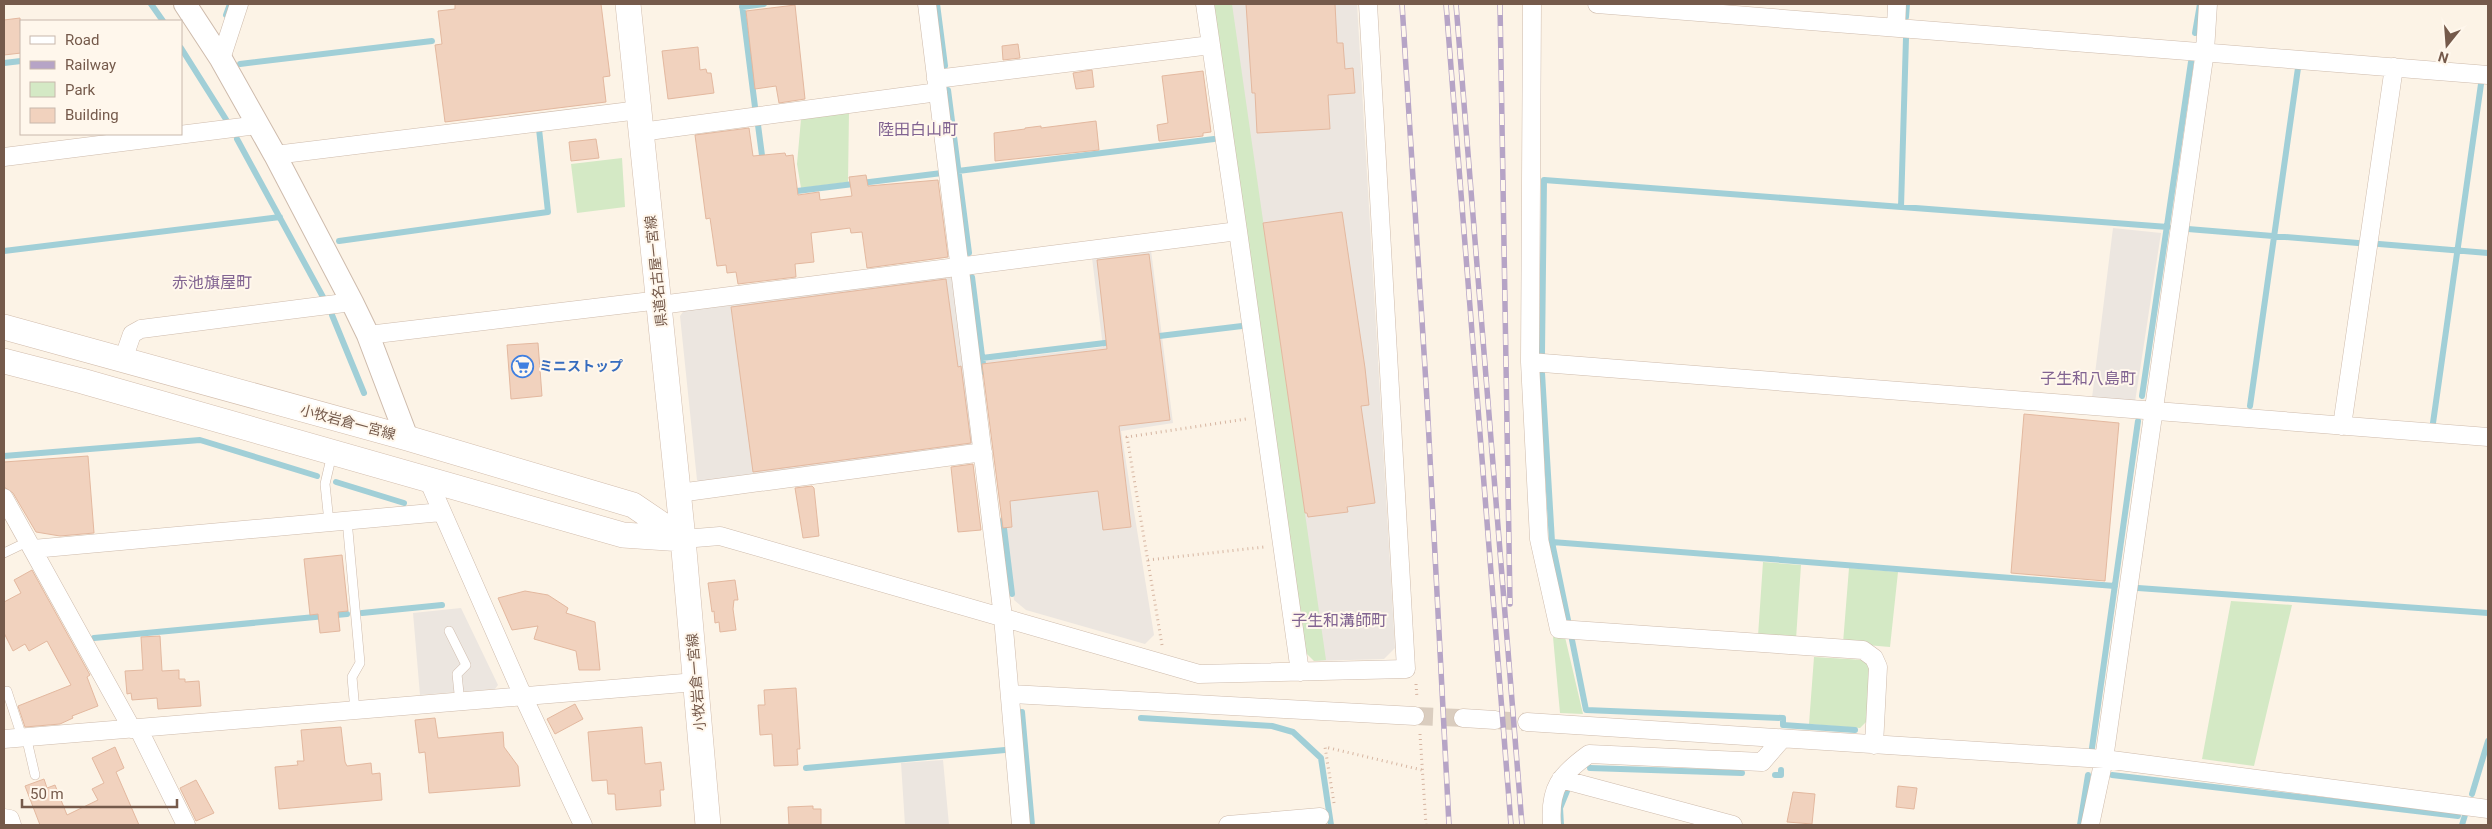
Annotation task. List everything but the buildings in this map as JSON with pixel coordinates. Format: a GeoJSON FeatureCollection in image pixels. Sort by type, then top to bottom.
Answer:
{"type":"FeatureCollection","features":[{"type":"Feature","properties":{"kind":"main road","name":"県道名古屋一宮線"},"geometry":{"type":"LineString","coordinates":[[628,4],[683,539]]}},
{"type":"Feature","properties":{"kind":"main road","name":"小牧岩倉一宮線"},"geometry":{"type":"LineString","coordinates":[[4,327],[407,438],[633,505],[683,539],[708,825]]}},
{"type":"Feature","properties":{"kind":"main road"},"geometry":{"type":"LineString","coordinates":[[4,361],[92,384],[623,536],[683,539]]}},
{"type":"Feature","properties":{"kind":"street"},"geometry":{"type":"LineString","coordinates":[[185,4],[220,59],[275,155],[352,302],[368,335],[407,438]]}},
{"type":"Feature","properties":{"kind":"street"},"geometry":{"type":"LineString","coordinates":[[220,59],[240,4]]}},
{"type":"Feature","properties":{"kind":"street"},"geometry":{"type":"LineString","coordinates":[[927,4],[1003,617],[1021,825]]}},
{"type":"Feature","properties":{"kind":"street"},"geometry":{"type":"LineString","coordinates":[[1205,4],[1300,672]]}},
{"type":"Feature","properties":{"kind":"street"},"geometry":{"type":"LineString","coordinates":[[683,539],[720,536],[1199,674],[1406,669],[1368,4]]}},
{"type":"Feature","properties":{"kind":"street"},"geometry":{"type":"LineString","coordinates":[[1532,4],[1530,362],[1540,540],[1559,629],[1863,650],[1874,658],[1878,667],[1874,745]]}},
{"type":"Feature","properties":{"kind":"street"},"geometry":{"type":"LineString","coordinates":[[1598,4],[2488,74]]}},
{"type":"Feature","properties":{"kind":"street"},"geometry":{"type":"LineString","coordinates":[[1896,27],[1897,4]]}},
{"type":"Feature","properties":{"kind":"street"},"geometry":{"type":"LineString","coordinates":[[2090,825],[2104,759],[2205,51],[2208,4]]}},
{"type":"Feature","properties":{"kind":"street"},"geometry":{"type":"LineString","coordinates":[[275,155],[640,121],[937,86],[1211,45]]}},
{"type":"Feature","properties":{"kind":"street"},"geometry":{"type":"LineString","coordinates":[[2342,426],[2394,67]]}},
{"type":"Feature","properties":{"kind":"street"},"geometry":{"type":"LineString","coordinates":[[182,135],[258,125]]}},
{"type":"Feature","properties":{"kind":"street"},"geometry":{"type":"LineString","coordinates":[[4,157],[179,135]]}},
{"type":"Feature","properties":{"kind":"street"},"geometry":{"type":"LineString","coordinates":[[368,335],[660,302],[1238,231]]}},
{"type":"Feature","properties":{"kind":"street"},"geometry":{"type":"LineString","coordinates":[[123,360],[132,334],[141,329],[352,302]]}},
{"type":"Feature","properties":{"kind":"street"},"geometry":{"type":"LineString","coordinates":[[1530,362],[2488,437]]}},
{"type":"Feature","properties":{"kind":"street"},"geometry":{"type":"LineString","coordinates":[[679,493],[983,452]]}},
{"type":"Feature","properties":{"kind":"street"},"geometry":{"type":"LineString","coordinates":[[429,482],[523,696],[583,825]]}},
{"type":"Feature","properties":{"kind":"street"},"geometry":{"type":"LineString","coordinates":[[4,498],[135,729],[186,825]]}},
{"type":"Feature","properties":{"kind":"street"},"geometry":{"type":"LineString","coordinates":[[31,545],[442,512]]}},
{"type":"Feature","properties":{"kind":"street"},"geometry":{"type":"LineString","coordinates":[[4,739],[460,703],[696,682]]}},
{"type":"Feature","properties":{"kind":"street"},"geometry":{"type":"LineString","coordinates":[[1010,694],[1414,716]]}},
{"type":"Feature","properties":{"kind":"street"},"geometry":{"type":"LineString","coordinates":[[1463,718],[1495,720]]}},
{"type":"Feature","properties":{"kind":"street"},"geometry":{"type":"LineString","coordinates":[[1527,722],[1781,740],[2104,759],[2488,809]]}},
{"type":"Feature","properties":{"kind":"street"},"geometry":{"type":"LineString","coordinates":[[1552,825],[1550,805],[1561,779],[1573,765],[1589,754],[1762,762],[1781,740]]}},
{"type":"Feature","properties":{"kind":"street"},"geometry":{"type":"LineString","coordinates":[[1561,779],[1733,825]]}},
{"type":"Feature","properties":{"kind":"street"},"geometry":{"type":"LineString","coordinates":[[1228,825],[1320,817]]}},
{"type":"Feature","properties":{"kind":"street"},"geometry":{"type":"LineString","coordinates":[[4,818],[10,820],[12,825]]}},
{"type":"Feature","properties":{"kind":"lane"},"geometry":{"type":"LineString","coordinates":[[329,522],[325,484],[332,454]]}},
{"type":"Feature","properties":{"kind":"lane"},"geometry":{"type":"LineString","coordinates":[[347,520],[360,663],[352,677],[355,711]]}},
{"type":"Feature","properties":{"kind":"lane"},"geometry":{"type":"LineString","coordinates":[[4,553],[31,545]]}},
{"type":"Feature","properties":{"kind":"lane"},"geometry":{"type":"LineString","coordinates":[[449,631],[466,664],[457,674],[460,703]]}},
{"type":"Feature","properties":{"kind":"lane"},"geometry":{"type":"LineString","coordinates":[[7,691],[36,775]]}},
{"type":"Feature","properties":{"kind":"path"},"geometry":{"type":"LineString","coordinates":[[1165,664],[1127,437],[1264,416]]}},
{"type":"Feature","properties":{"kind":"path"},"geometry":{"type":"LineString","coordinates":[[1148,560],[1283,545]]}},
{"type":"Feature","properties":{"kind":"path"},"geometry":{"type":"LineString","coordinates":[[1334,806],[1325,747],[1422,770],[1426,825]]}},
{"type":"Feature","properties":{"kind":"shaded area"},"geometry":{"type":"Polygon","coordinates":[[[1210,4],[1357,4],[1395,648],[1384,659],[1314,661],[1210,4]]]}},
{"type":"Feature","properties":{"kind":"shaded area"},"geometry":{"type":"Polygon","coordinates":[[[2113,228],[2161,233],[2135,402],[2092,398],[2113,228]]]}},
{"type":"Feature","properties":{"kind":"shaded area"},"geometry":{"type":"Polygon","coordinates":[[[1151,250],[1173,423],[1121,431],[1154,635],[1145,644],[1026,610],[1014,600],[984,361],[1103,347],[1092,258],[1151,250]]]}},
{"type":"Feature","properties":{"kind":"shaded area"},"geometry":{"type":"Polygon","coordinates":[[[946,274],[955,281],[975,449],[703,486],[697,480],[680,316],[685,309],[946,274]]]}},
{"type":"Feature","properties":{"kind":"shaded area"},"geometry":{"type":"Polygon","coordinates":[[[461,608],[498,685],[495,689],[420,695],[413,613],[461,608]]]}},
{"type":"Feature","properties":{"kind":"shaded area"},"geometry":{"type":"Polygon","coordinates":[[[943,760],[949,825],[905,825],[901,763],[943,760]]]}},
{"type":"Feature","properties":{"kind":"green space"},"geometry":{"type":"Polygon","coordinates":[[[1210,4],[1232,4],[1326,660],[1314,661],[1304,651],[1210,4]]]}},
{"type":"Feature","properties":{"kind":"green space"},"geometry":{"type":"Polygon","coordinates":[[[849,112],[848,182],[801,188],[797,164],[801,119],[849,112]]]}},
{"type":"Feature","properties":{"kind":"green space"},"geometry":{"type":"Polygon","coordinates":[[[622,158],[625,207],[577,213],[571,164],[622,158]]]}},
{"type":"Feature","properties":{"kind":"green space"},"geometry":{"type":"Polygon","coordinates":[[[1763,562],[1801,565],[1796,639],[1758,636],[1763,562]]]}},
{"type":"Feature","properties":{"kind":"green space"},"geometry":{"type":"Polygon","coordinates":[[[1849,568],[1898,572],[1890,647],[1843,643],[1849,568]]]}},
{"type":"Feature","properties":{"kind":"green space"},"geometry":{"type":"Polygon","coordinates":[[[2231,601],[2292,605],[2254,766],[2202,759],[2231,601]]]}},
{"type":"Feature","properties":{"kind":"green space"},"geometry":{"type":"Polygon","coordinates":[[[1553,637],[1565,637],[1583,714],[1560,713],[1553,637]]]}},
{"type":"Feature","properties":{"kind":"green space"},"geometry":{"type":"Polygon","coordinates":[[[1814,657],[1864,660],[1871,666],[1867,721],[1860,728],[1809,724],[1814,657]]]}},
{"type":"Feature","properties":{"kind":"waterway"},"geometry":{"type":"LineString","coordinates":[[151,4],[162,20]]}},
{"type":"Feature","properties":{"kind":"waterway"},"geometry":{"type":"LineString","coordinates":[[226,15],[230,4]]}},
{"type":"Feature","properties":{"kind":"waterway"},"geometry":{"type":"LineString","coordinates":[[742,4],[755,107]]}},
{"type":"Feature","properties":{"kind":"waterway"},"geometry":{"type":"LineString","coordinates":[[742,7],[764,4]]}},
{"type":"Feature","properties":{"kind":"waterway"},"geometry":{"type":"LineString","coordinates":[[937,4],[945,66]]}},
{"type":"Feature","properties":{"kind":"waterway"},"geometry":{"type":"LineString","coordinates":[[1906,17],[1907,4]]}},
{"type":"Feature","properties":{"kind":"waterway"},"geometry":{"type":"LineString","coordinates":[[2195,33],[2200,4]]}},
{"type":"Feature","properties":{"kind":"waterway"},"geometry":{"type":"LineString","coordinates":[[1901,207],[1906,38]]}},
{"type":"Feature","properties":{"kind":"waterway"},"geometry":{"type":"LineString","coordinates":[[240,64],[432,41]]}},
{"type":"Feature","properties":{"kind":"waterway"},"geometry":{"type":"LineString","coordinates":[[182,50],[227,121]]}},
{"type":"Feature","properties":{"kind":"waterway"},"geometry":{"type":"LineString","coordinates":[[4,63],[20,61]]}},
{"type":"Feature","properties":{"kind":"waterway"},"geometry":{"type":"LineString","coordinates":[[2142,396],[2191,62]]}},
{"type":"Feature","properties":{"kind":"waterway"},"geometry":{"type":"LineString","coordinates":[[2250,406],[2298,68]]}},
{"type":"Feature","properties":{"kind":"waterway"},"geometry":{"type":"LineString","coordinates":[[2433,423],[2481,84]]}},
{"type":"Feature","properties":{"kind":"waterway"},"geometry":{"type":"LineString","coordinates":[[948,90],[969,253]]}},
{"type":"Feature","properties":{"kind":"waterway"},"geometry":{"type":"LineString","coordinates":[[758,125],[763,163]]}},
{"type":"Feature","properties":{"kind":"waterway"},"geometry":{"type":"LineString","coordinates":[[339,241],[548,212],[539,129]]}},
{"type":"Feature","properties":{"kind":"waterway"},"geometry":{"type":"LineString","coordinates":[[237,139],[323,297]]}},
{"type":"Feature","properties":{"kind":"waterway"},"geometry":{"type":"LineString","coordinates":[[958,171],[1214,139]]}},
{"type":"Feature","properties":{"kind":"waterway"},"geometry":{"type":"LineString","coordinates":[[789,192],[942,173]]}},
{"type":"Feature","properties":{"kind":"waterway"},"geometry":{"type":"LineString","coordinates":[[1542,353],[1544,180],[2168,227]]}},
{"type":"Feature","properties":{"kind":"waterway"},"geometry":{"type":"LineString","coordinates":[[4,251],[280,217]]}},
{"type":"Feature","properties":{"kind":"waterway"},"geometry":{"type":"LineString","coordinates":[[2188,229],[2358,243]]}},
{"type":"Feature","properties":{"kind":"waterway"},"geometry":{"type":"LineString","coordinates":[[2379,244],[2488,253]]}},
{"type":"Feature","properties":{"kind":"waterway"},"geometry":{"type":"LineString","coordinates":[[972,277],[984,372]]}},
{"type":"Feature","properties":{"kind":"waterway"},"geometry":{"type":"LineString","coordinates":[[332,315],[364,393]]}},
{"type":"Feature","properties":{"kind":"waterway"},"geometry":{"type":"LineString","coordinates":[[1151,337],[1242,326]]}},
{"type":"Feature","properties":{"kind":"waterway"},"geometry":{"type":"LineString","coordinates":[[982,358],[1113,342]]}},
{"type":"Feature","properties":{"kind":"waterway"},"geometry":{"type":"LineString","coordinates":[[1542,373],[1552,542],[1568,620]]}},
{"type":"Feature","properties":{"kind":"waterway"},"geometry":{"type":"LineString","coordinates":[[2092,748],[2138,421]]}},
{"type":"Feature","properties":{"kind":"waterway"},"geometry":{"type":"LineString","coordinates":[[4,456],[200,440],[317,476]]}},
{"type":"Feature","properties":{"kind":"waterway"},"geometry":{"type":"LineString","coordinates":[[336,482],[404,503]]}},
{"type":"Feature","properties":{"kind":"waterway"},"geometry":{"type":"LineString","coordinates":[[1003,520],[1012,594]]}},
{"type":"Feature","properties":{"kind":"waterway"},"geometry":{"type":"LineString","coordinates":[[1552,542],[2115,586]]}},
{"type":"Feature","properties":{"kind":"waterway"},"geometry":{"type":"LineString","coordinates":[[2138,588],[2488,613]]}},
{"type":"Feature","properties":{"kind":"waterway"},"geometry":{"type":"LineString","coordinates":[[362,613],[442,605]]}},
{"type":"Feature","properties":{"kind":"waterway"},"geometry":{"type":"LineString","coordinates":[[94,638],[347,614]]}},
{"type":"Feature","properties":{"kind":"waterway"},"geometry":{"type":"LineString","coordinates":[[1572,640],[1586,710],[1783,718],[1783,725],[1855,730]]}},
{"type":"Feature","properties":{"kind":"waterway"},"geometry":{"type":"LineString","coordinates":[[1022,712],[1032,825]]}},
{"type":"Feature","properties":{"kind":"waterway"},"geometry":{"type":"LineString","coordinates":[[1141,718],[1272,726],[1293,732],[1321,758],[1331,825]]}},
{"type":"Feature","properties":{"kind":"waterway"},"geometry":{"type":"LineString","coordinates":[[2472,794],[2488,741]]}},
{"type":"Feature","properties":{"kind":"waterway"},"geometry":{"type":"LineString","coordinates":[[806,768],[1005,750]]}},
{"type":"Feature","properties":{"kind":"waterway"},"geometry":{"type":"LineString","coordinates":[[1590,768],[1742,773]]}},
{"type":"Feature","properties":{"kind":"waterway"},"geometry":{"type":"LineString","coordinates":[[1775,775],[1781,775],[1781,770]]}},
{"type":"Feature","properties":{"kind":"waterway"},"geometry":{"type":"LineString","coordinates":[[2080,825],[2088,775]]}},
{"type":"Feature","properties":{"kind":"waterway"},"geometry":{"type":"LineString","coordinates":[[2112,775],[2458,816]]}},
{"type":"Feature","properties":{"kind":"waterway"},"geometry":{"type":"LineString","coordinates":[[1561,825],[1560,808],[1567,791]]}},
{"type":"Feature","properties":{"kind":"waterway"},"geometry":{"type":"LineString","coordinates":[[2462,825],[2465,815]]}},
{"type":"Feature","properties":{"kind":"tunnel"},"geometry":{"type":"LineString","coordinates":[[1415,716],[1463,718]]}},
{"type":"Feature","properties":{"kind":"tunnel"},"geometry":{"type":"LineString","coordinates":[[1495,720],[1527,722]]}},
{"type":"Feature","properties":{"kind":"railway"},"geometry":{"type":"LineString","coordinates":[[1402,4],[1427,400],[1449,825]]}},
{"type":"Feature","properties":{"kind":"railway"},"geometry":{"type":"LineString","coordinates":[[1446,4],[1511,825]]}},
{"type":"Feature","properties":{"kind":"railway"},"geometry":{"type":"LineString","coordinates":[[1456,4],[1522,825]]}},
{"type":"Feature","properties":{"kind":"railway"},"geometry":{"type":"LineString","coordinates":[[1500,4],[1510,604]]}},
{"type":"Feature","properties":{"kind":"place","name":"ミニストップ"},"geometry":{"type":"Point","coordinates":[523,366]}},
{"type":"Feature","properties":{"kind":"district","name":"陸田白山町"},"geometry":{"type":"Point","coordinates":[918,129]}},
{"type":"Feature","properties":{"kind":"district","name":"赤池旗屋町"},"geometry":{"type":"Point","coordinates":[212,282]}},
{"type":"Feature","properties":{"kind":"district","name":"子生和八島町"},"geometry":{"type":"Point","coordinates":[2088,378]}},
{"type":"Feature","properties":{"kind":"district","name":"子生和溝師町"},"geometry":{"type":"Point","coordinates":[1339,620]}}]}
